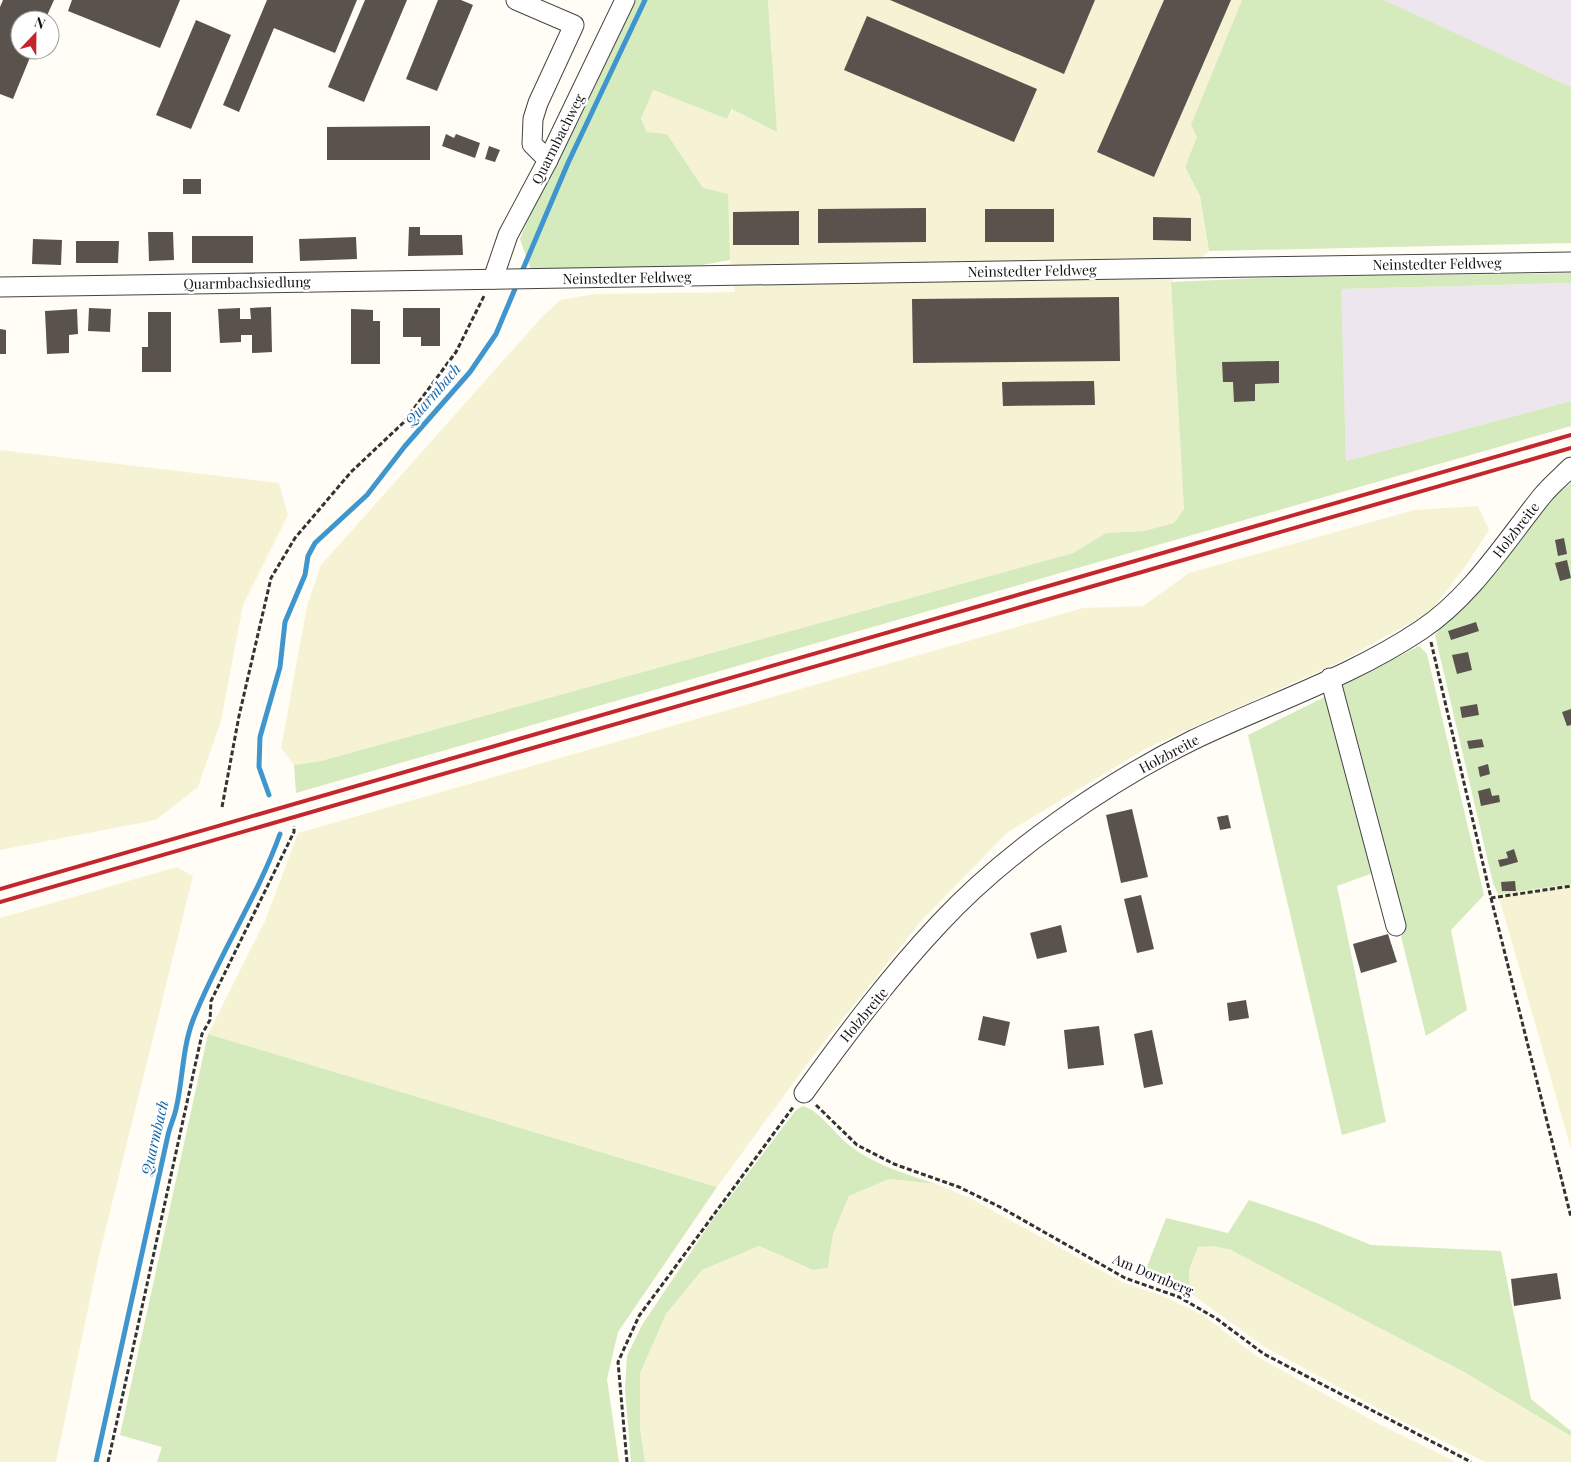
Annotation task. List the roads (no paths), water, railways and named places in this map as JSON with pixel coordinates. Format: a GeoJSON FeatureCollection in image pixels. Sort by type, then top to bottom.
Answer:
{"type":"FeatureCollection","features":[{"type":"Feature","properties":{"kind":"street"},"geometry":{"type":"LineString","coordinates":[[516,0],[574,25],[533,119],[532,144],[548,160]]}},
{"type":"Feature","properties":{"kind":"street","name":"Quarmbachweg"},"geometry":{"type":"LineString","coordinates":[[500,279],[508,235],[548,160],[626,0]]}},
{"type":"Feature","properties":{"kind":"street","name":"Neinstedter Feldweg"},"geometry":{"type":"LineString","coordinates":[[500,279],[1571,262]]}},
{"type":"Feature","properties":{"kind":"street","name":"Quarmbachsiedlung"},"geometry":{"type":"LineString","coordinates":[[0,287],[500,279]]}},
{"type":"Feature","properties":{"kind":"street","name":"Holzbreite"},"geometry":{"type":"LineString","coordinates":[[804,1093],[840,1043],[940,922],[1010,858],[1114,783],[1192,741],[1330,678],[1422,630],[1460,598],[1544,494],[1571,467]]}},
{"type":"Feature","properties":{"kind":"street"},"geometry":{"type":"LineString","coordinates":[[1330,678],[1396,926]]}},
{"type":"Feature","properties":{"kind":"waterway","name":"Quarmbach"},"geometry":{"type":"LineString","coordinates":[[520,276],[568,163],[645,0]]}},
{"type":"Feature","properties":{"kind":"waterway","name":"Quarmbach"},"geometry":{"type":"LineString","coordinates":[[269,795],[259,767],[260,737],[280,667],[285,622],[305,575],[308,556],[315,543],[367,495],[405,446],[470,372],[496,334],[517,284]]}},
{"type":"Feature","properties":{"kind":"waterway","name":"Quarmbach"},"geometry":{"type":"LineString","coordinates":[[96,1462],[168,1135],[176,1109],[189,1031],[203,996],[271,858],[280,834]]}},
{"type":"Feature","properties":{"kind":"railway"},"geometry":{"type":"LineString","coordinates":[[0,889],[1571,435]]}},
{"type":"Feature","properties":{"kind":"railway"},"geometry":{"type":"LineString","coordinates":[[0,902],[1571,448]]}}]}
